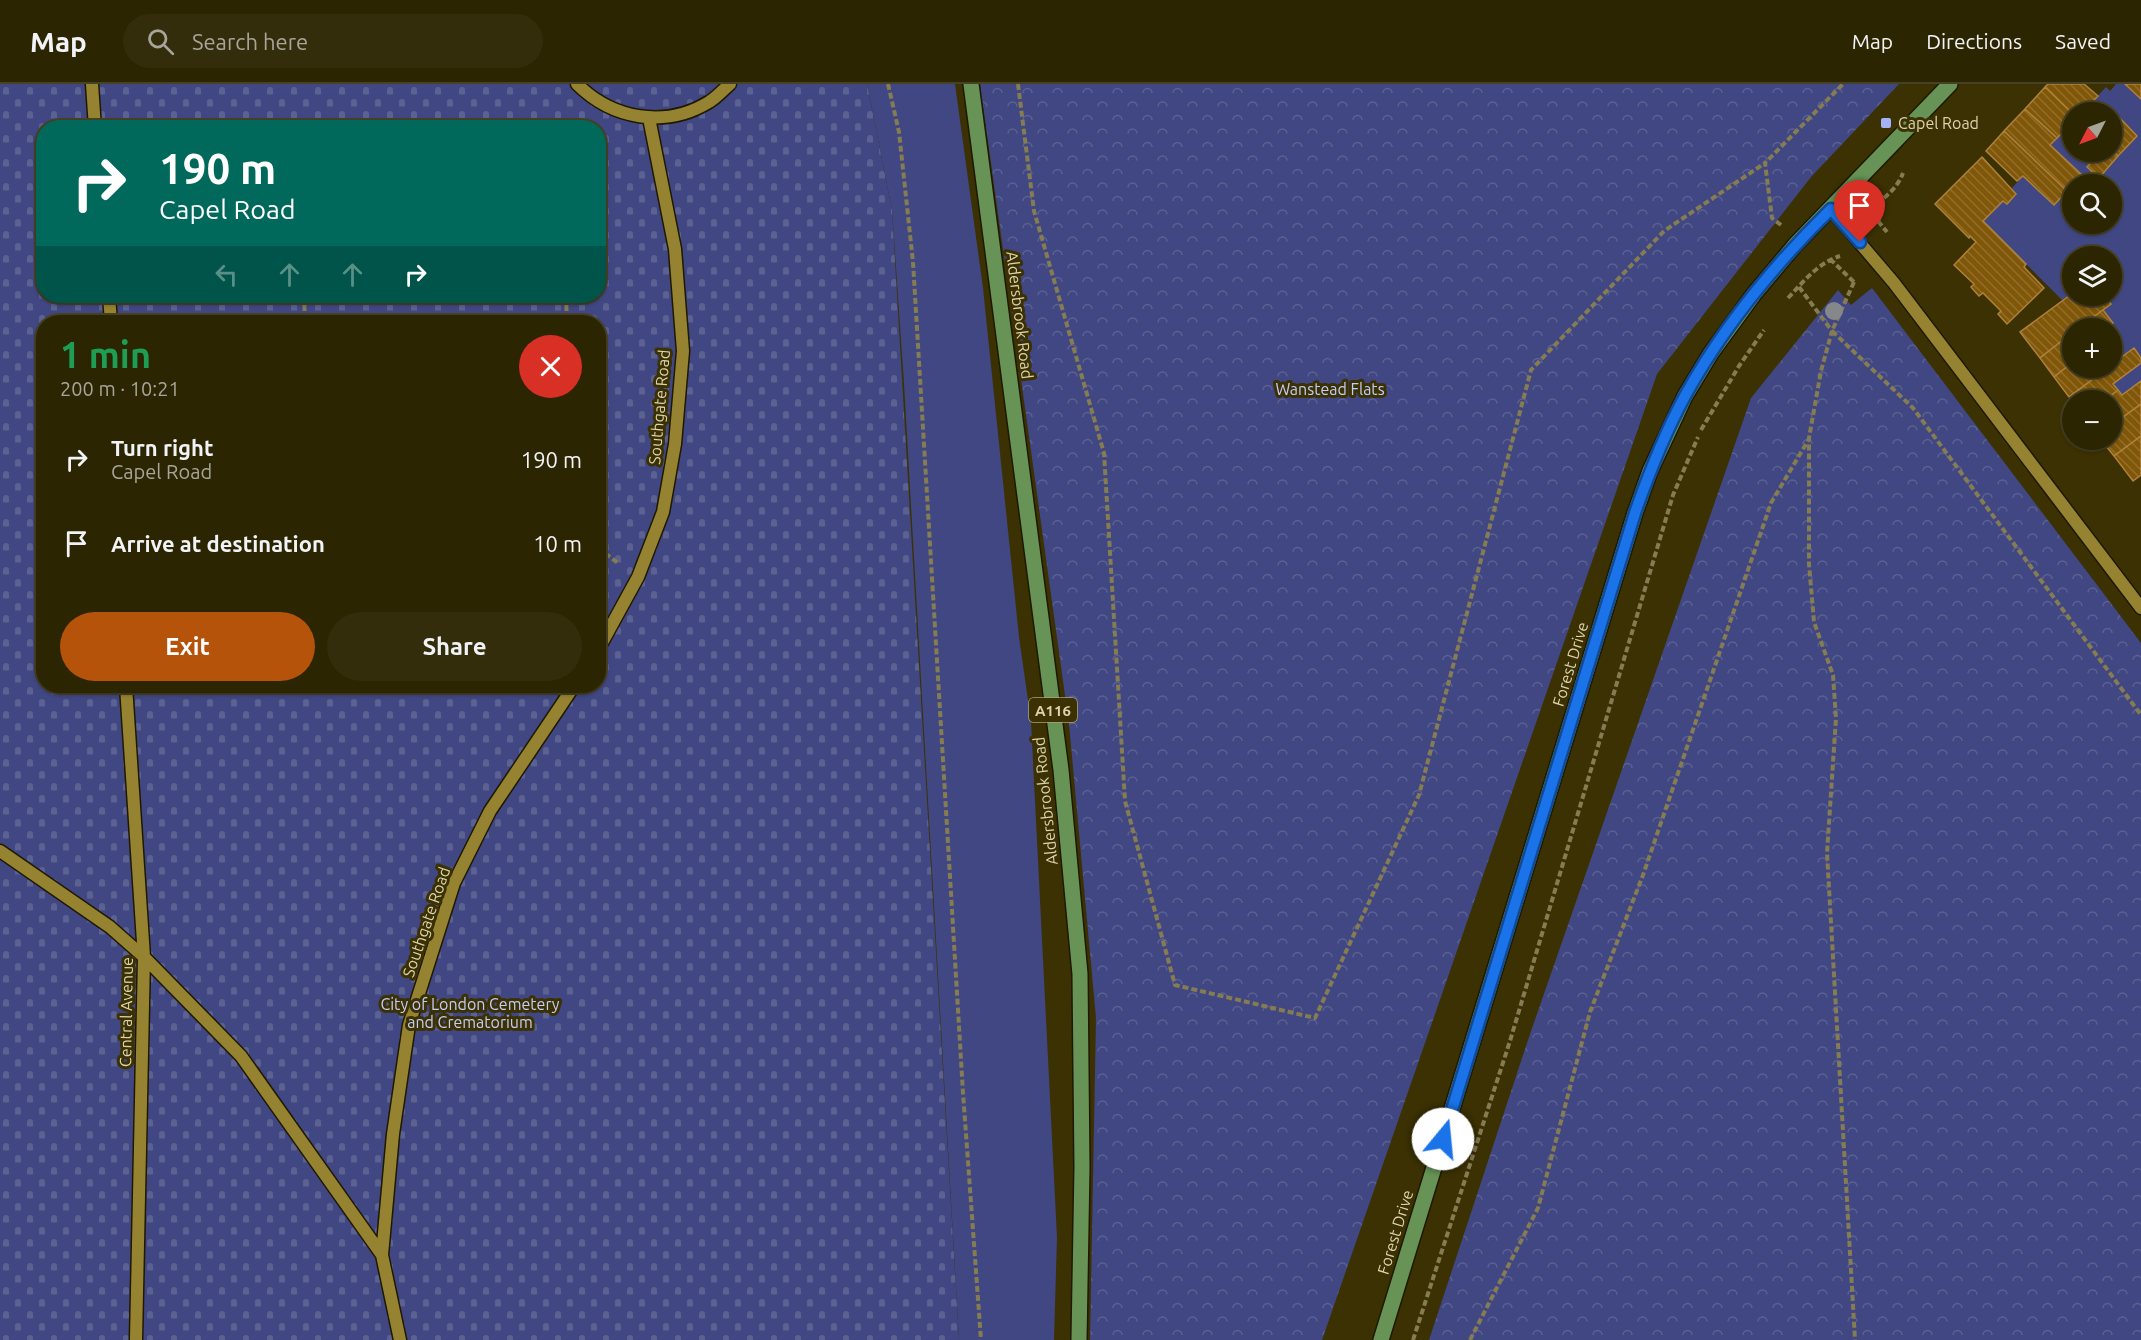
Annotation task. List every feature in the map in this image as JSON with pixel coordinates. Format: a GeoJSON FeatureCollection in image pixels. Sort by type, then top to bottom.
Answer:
{"type":"FeatureCollection","features":[{"type":"Feature","properties":{"kind":"main road","name":"Aldersbrook Road"},"geometry":{"type":"LineString","coordinates":[[971,84],[1061,770],[1080,974],[1082,1167],[1079,1340]]}},
{"type":"Feature","properties":{"kind":"main road","name":"Forest Drive"},"geometry":{"type":"LineString","coordinates":[[1381,1340],[1635,513],[1650,471],[1685,396],[1711,353],[1754,294],[1795,245],[1950,84]]}},
{"type":"Feature","properties":{"kind":"street"},"geometry":{"type":"LineString","coordinates":[[92,84],[94,120]]}},
{"type":"Feature","properties":{"kind":"street"},"geometry":{"type":"LineString","coordinates":[[577,84],[591,98],[618,112],[649,118],[680,115],[709,102],[730,84]]}},
{"type":"Feature","properties":{"kind":"street","name":"Southgate Road"},"geometry":{"type":"LineString","coordinates":[[606,635],[638,577],[663,512],[675,444],[683,351],[675,249],[649,118]]}},
{"type":"Feature","properties":{"kind":"street"},"geometry":{"type":"LineString","coordinates":[[1831,209],[1894,283],[2141,608]]}},
{"type":"Feature","properties":{"kind":"street","name":"Central Avenue"},"geometry":{"type":"LineString","coordinates":[[126,693],[144,957],[136,1340]]}},
{"type":"Feature","properties":{"kind":"street","name":"Southgate Road"},"geometry":{"type":"LineString","coordinates":[[400,1340],[382,1255],[393,1134],[409,1025],[454,883],[490,811],[569,693]]}},
{"type":"Feature","properties":{"kind":"street"},"geometry":{"type":"LineString","coordinates":[[0,851],[110,927],[144,957],[241,1056],[382,1255]]}},
{"type":"Feature","properties":{"kind":"path"},"geometry":{"type":"LineString","coordinates":[[888,84],[899,132],[913,262],[963,1093],[981,1340]]}},
{"type":"Feature","properties":{"kind":"path"},"geometry":{"type":"LineString","coordinates":[[1018,84],[1034,211],[1104,453],[1125,801],[1175,985],[1315,1018],[1419,795],[1531,370],[1664,231],[1765,163],[1843,84]]}},
{"type":"Feature","properties":{"kind":"path"},"geometry":{"type":"LineString","coordinates":[[1765,163],[1772,218],[1782,225]]}},
{"type":"Feature","properties":{"kind":"path"},"geometry":{"type":"LineString","coordinates":[[1869,208],[1883,200],[1900,180],[1904,168]]}},
{"type":"Feature","properties":{"kind":"path"},"geometry":{"type":"LineString","coordinates":[[1878,224],[1883,200]]}},
{"type":"Feature","properties":{"kind":"path"},"geometry":{"type":"LineString","coordinates":[[1787,299],[1818,267],[1830,259]]}},
{"type":"Feature","properties":{"kind":"path"},"geometry":{"type":"LineString","coordinates":[[1854,282],[1832,331],[1821,371],[1809,438],[1809,564],[1814,622],[1833,675],[1836,718],[1827,853],[1855,1340]]}},
{"type":"Feature","properties":{"kind":"path"},"geometry":{"type":"LineString","coordinates":[[1799,286],[1832,331],[1913,408],[2141,715]]}},
{"type":"Feature","properties":{"kind":"path"},"geometry":{"type":"LineString","coordinates":[[1413,1340],[1510,1041],[1673,495],[1700,431],[1764,329]]}},
{"type":"Feature","properties":{"kind":"path"},"geometry":{"type":"LineString","coordinates":[[1470,1340],[1538,1208],[1590,1012],[1643,875],[1771,503],[1809,438]]}},
{"type":"Feature","properties":{"kind":"green space","name":"City of London Cemetery and Crematorium"},"geometry":{"type":"Polygon","coordinates":[[[0,84],[867,84],[892,210],[959,1340],[0,1340],[0,84]]]}},
{"type":"Feature","properties":{"kind":"green space"},"geometry":{"type":"Polygon","coordinates":[[[867,84],[955,84],[983,288],[1019,637],[1031,721],[1057,1237],[1054,1340],[959,1340],[892,210],[867,84]]]}},
{"type":"Feature","properties":{"kind":"green space","name":"Wanstead Flats"},"geometry":{"type":"Polygon","coordinates":[[[980,84],[1899,84],[1811,177],[1657,374],[1322,1340],[1090,1340],[1096,1018],[1069,724],[980,84]]]}},
{"type":"Feature","properties":{"kind":"green space"},"geometry":{"type":"Polygon","coordinates":[[[2116,84],[2125,84],[2141,99],[2141,358],[2133,348],[2122,357],[2122,318],[2109,318],[2103,310],[2108,306],[2122,306],[2122,246],[2062,246],[2062,300],[1983,221],[2003,201],[2007,204],[2016,195],[2012,188],[2062,133],[2062,162],[2091,162],[2087,167],[2095,174],[2062,174],[2062,234],[2122,234],[2122,174],[2102,174],[2113,162],[2122,162],[2122,152],[2137,136],[2122,121],[2122,102],[2092,102],[2106,87],[2110,91],[2116,84]]]}},
{"type":"Feature","properties":{"kind":"green space"},"geometry":{"type":"Polygon","coordinates":[[[1872,288],[2141,643],[2141,1340],[1429,1340],[1529,1037],[1751,398],[1838,290],[1851,305],[1872,288]]]}},
{"type":"Feature","properties":{"kind":"green space"},"geometry":{"type":"Polygon","coordinates":[[[2141,363],[2141,381],[2122,395],[2122,390],[2118,390],[2113,384],[2141,363]]]}},
{"type":"Feature","properties":{"kind":"building"},"geometry":{"type":"Polygon","coordinates":[[[2048,84],[2084,84],[2098,96],[2092,102],[2062,103],[2045,87],[2048,84]]]}},
{"type":"Feature","properties":{"kind":"building"},"geometry":{"type":"Polygon","coordinates":[[[2125,84],[2141,84],[2141,99],[2125,84]]]}},
{"type":"Feature","properties":{"kind":"building"},"geometry":{"type":"Polygon","coordinates":[[[2045,87],[2062,103],[2062,133],[2057,138],[2025,109],[2045,87]]]}},
{"type":"Feature","properties":{"kind":"building"},"geometry":{"type":"Polygon","coordinates":[[[2025,109],[2057,138],[2050,145],[2062,156],[2062,162],[2068,162],[2081,174],[2062,174],[2062,186],[2004,131],[2025,109]]]}},
{"type":"Feature","properties":{"kind":"building"},"geometry":{"type":"Polygon","coordinates":[[[2122,120],[2137,136],[2122,152],[2122,120]]]}},
{"type":"Feature","properties":{"kind":"building"},"geometry":{"type":"Polygon","coordinates":[[[2004,131],[2062,186],[2062,196],[2054,205],[2023,176],[2017,181],[1986,151],[2004,131]]]}},
{"type":"Feature","properties":{"kind":"building"},"geometry":{"type":"Polygon","coordinates":[[[1982,157],[2016,194],[2007,204],[2003,201],[1983,221],[2026,264],[2024,267],[2044,288],[2007,324],[1998,314],[2001,311],[1983,293],[1979,296],[1971,287],[1974,284],[1954,265],[1976,242],[1970,236],[1969,238],[1935,204],[1982,157]]]}},
{"type":"Feature","properties":{"kind":"building"},"geometry":{"type":"Polygon","coordinates":[[[2091,162],[2113,162],[2102,174],[2095,174],[2087,167],[2091,162]]]}},
{"type":"Feature","properties":{"kind":"building"},"geometry":{"type":"Polygon","coordinates":[[[2062,301],[2062,306],[2108,306],[2092,318],[2062,318],[2062,341],[2040,358],[2020,332],[2062,301]]]}},
{"type":"Feature","properties":{"kind":"building"},"geometry":{"type":"Polygon","coordinates":[[[2103,310],[2109,318],[2092,318],[2103,310]]]}},
{"type":"Feature","properties":{"kind":"building"},"geometry":{"type":"Polygon","coordinates":[[[2062,341],[2062,371],[2054,377],[2040,358],[2062,341]]]}},
{"type":"Feature","properties":{"kind":"building"},"geometry":{"type":"Polygon","coordinates":[[[2134,348],[2141,358],[2141,363],[2122,377],[2122,357],[2134,348]]]}},
{"type":"Feature","properties":{"kind":"building"},"geometry":{"type":"Polygon","coordinates":[[[2062,371],[2062,378],[2095,378],[2078,390],[2064,390],[2054,377],[2062,371]]]}},
{"type":"Feature","properties":{"kind":"building"},"geometry":{"type":"Polygon","coordinates":[[[2095,378],[2121,378],[2113,384],[2118,390],[2078,390],[2095,378]]]}},
{"type":"Feature","properties":{"kind":"building"},"geometry":{"type":"Polygon","coordinates":[[[2141,381],[2141,404],[2122,418],[2122,395],[2141,381]]]}},
{"type":"Feature","properties":{"kind":"building"},"geometry":{"type":"Polygon","coordinates":[[[2141,404],[2141,436],[2114,456],[2109,450],[2122,450],[2122,418],[2141,404]]]}},
{"type":"Feature","properties":{"kind":"building"},"geometry":{"type":"Polygon","coordinates":[[[2141,436],[2141,475],[2133,481],[2114,456],[2141,436]]]}},
{"type":"Feature","properties":{"kind":"place","name":"Capel Road"},"geometry":{"type":"Point","coordinates":[1886,123]}},
{"type":"Feature","properties":{"kind":"route"},"geometry":{"type":"LineString","coordinates":[[1443,1139],[1635,513],[1650,471],[1685,396],[1711,353],[1754,294],[1795,245],[1831,209],[1860,242]]}}]}
